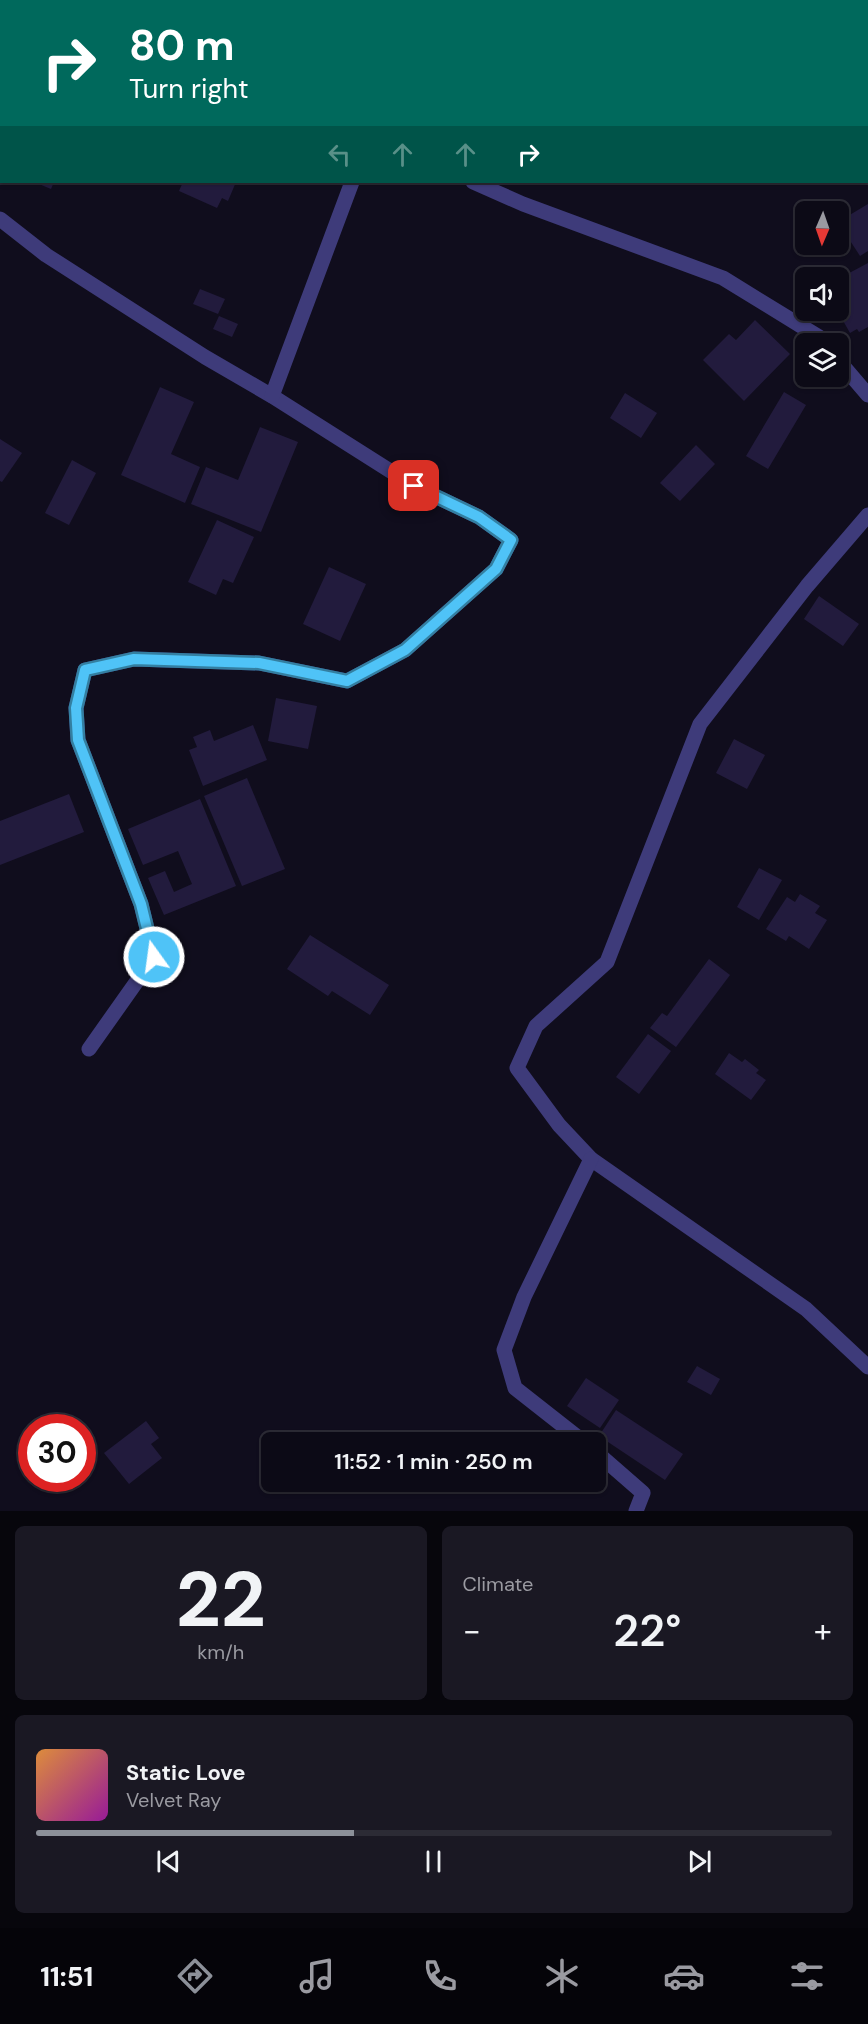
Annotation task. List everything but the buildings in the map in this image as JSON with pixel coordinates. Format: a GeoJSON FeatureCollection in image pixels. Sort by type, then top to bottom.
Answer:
{"type":"FeatureCollection","features":[{"type":"Feature","properties":{"kind":"street"},"geometry":{"type":"LineString","coordinates":[[272,396],[352,183]]}},
{"type":"Feature","properties":{"kind":"street"},"geometry":{"type":"LineString","coordinates":[[475,183],[523,204],[723,278],[812,333]]}},
{"type":"Feature","properties":{"kind":"street"},"geometry":{"type":"LineString","coordinates":[[0,219],[12,226],[46,255],[214,363],[272,396],[414,486],[479,517],[511,540],[496,569],[405,650],[347,681],[259,663],[134,659],[85,670],[76,708],[78,740],[141,904],[154,957],[89,1049]]}},
{"type":"Feature","properties":{"kind":"street"},"geometry":{"type":"LineString","coordinates":[[849,373],[868,395]]}},
{"type":"Feature","properties":{"kind":"street"},"geometry":{"type":"LineString","coordinates":[[868,515],[807,586],[700,724],[607,962],[536,1026],[517,1068],[559,1125],[591,1159],[806,1309],[868,1367]]}},
{"type":"Feature","properties":{"kind":"street"},"geometry":{"type":"LineString","coordinates":[[571,1432],[515,1388],[504,1350],[524,1297],[591,1159]]}},
{"type":"Feature","properties":{"kind":"street"},"geometry":{"type":"LineString","coordinates":[[606,1461],[643,1492],[636,1511]]}},
{"type":"Feature","properties":{"kind":"route"},"geometry":{"type":"LineString","coordinates":[[154,957],[141,904],[78,740],[76,708],[85,670],[134,659],[259,663],[347,681],[405,650],[496,569],[511,540],[479,517],[414,486]]}}]}
